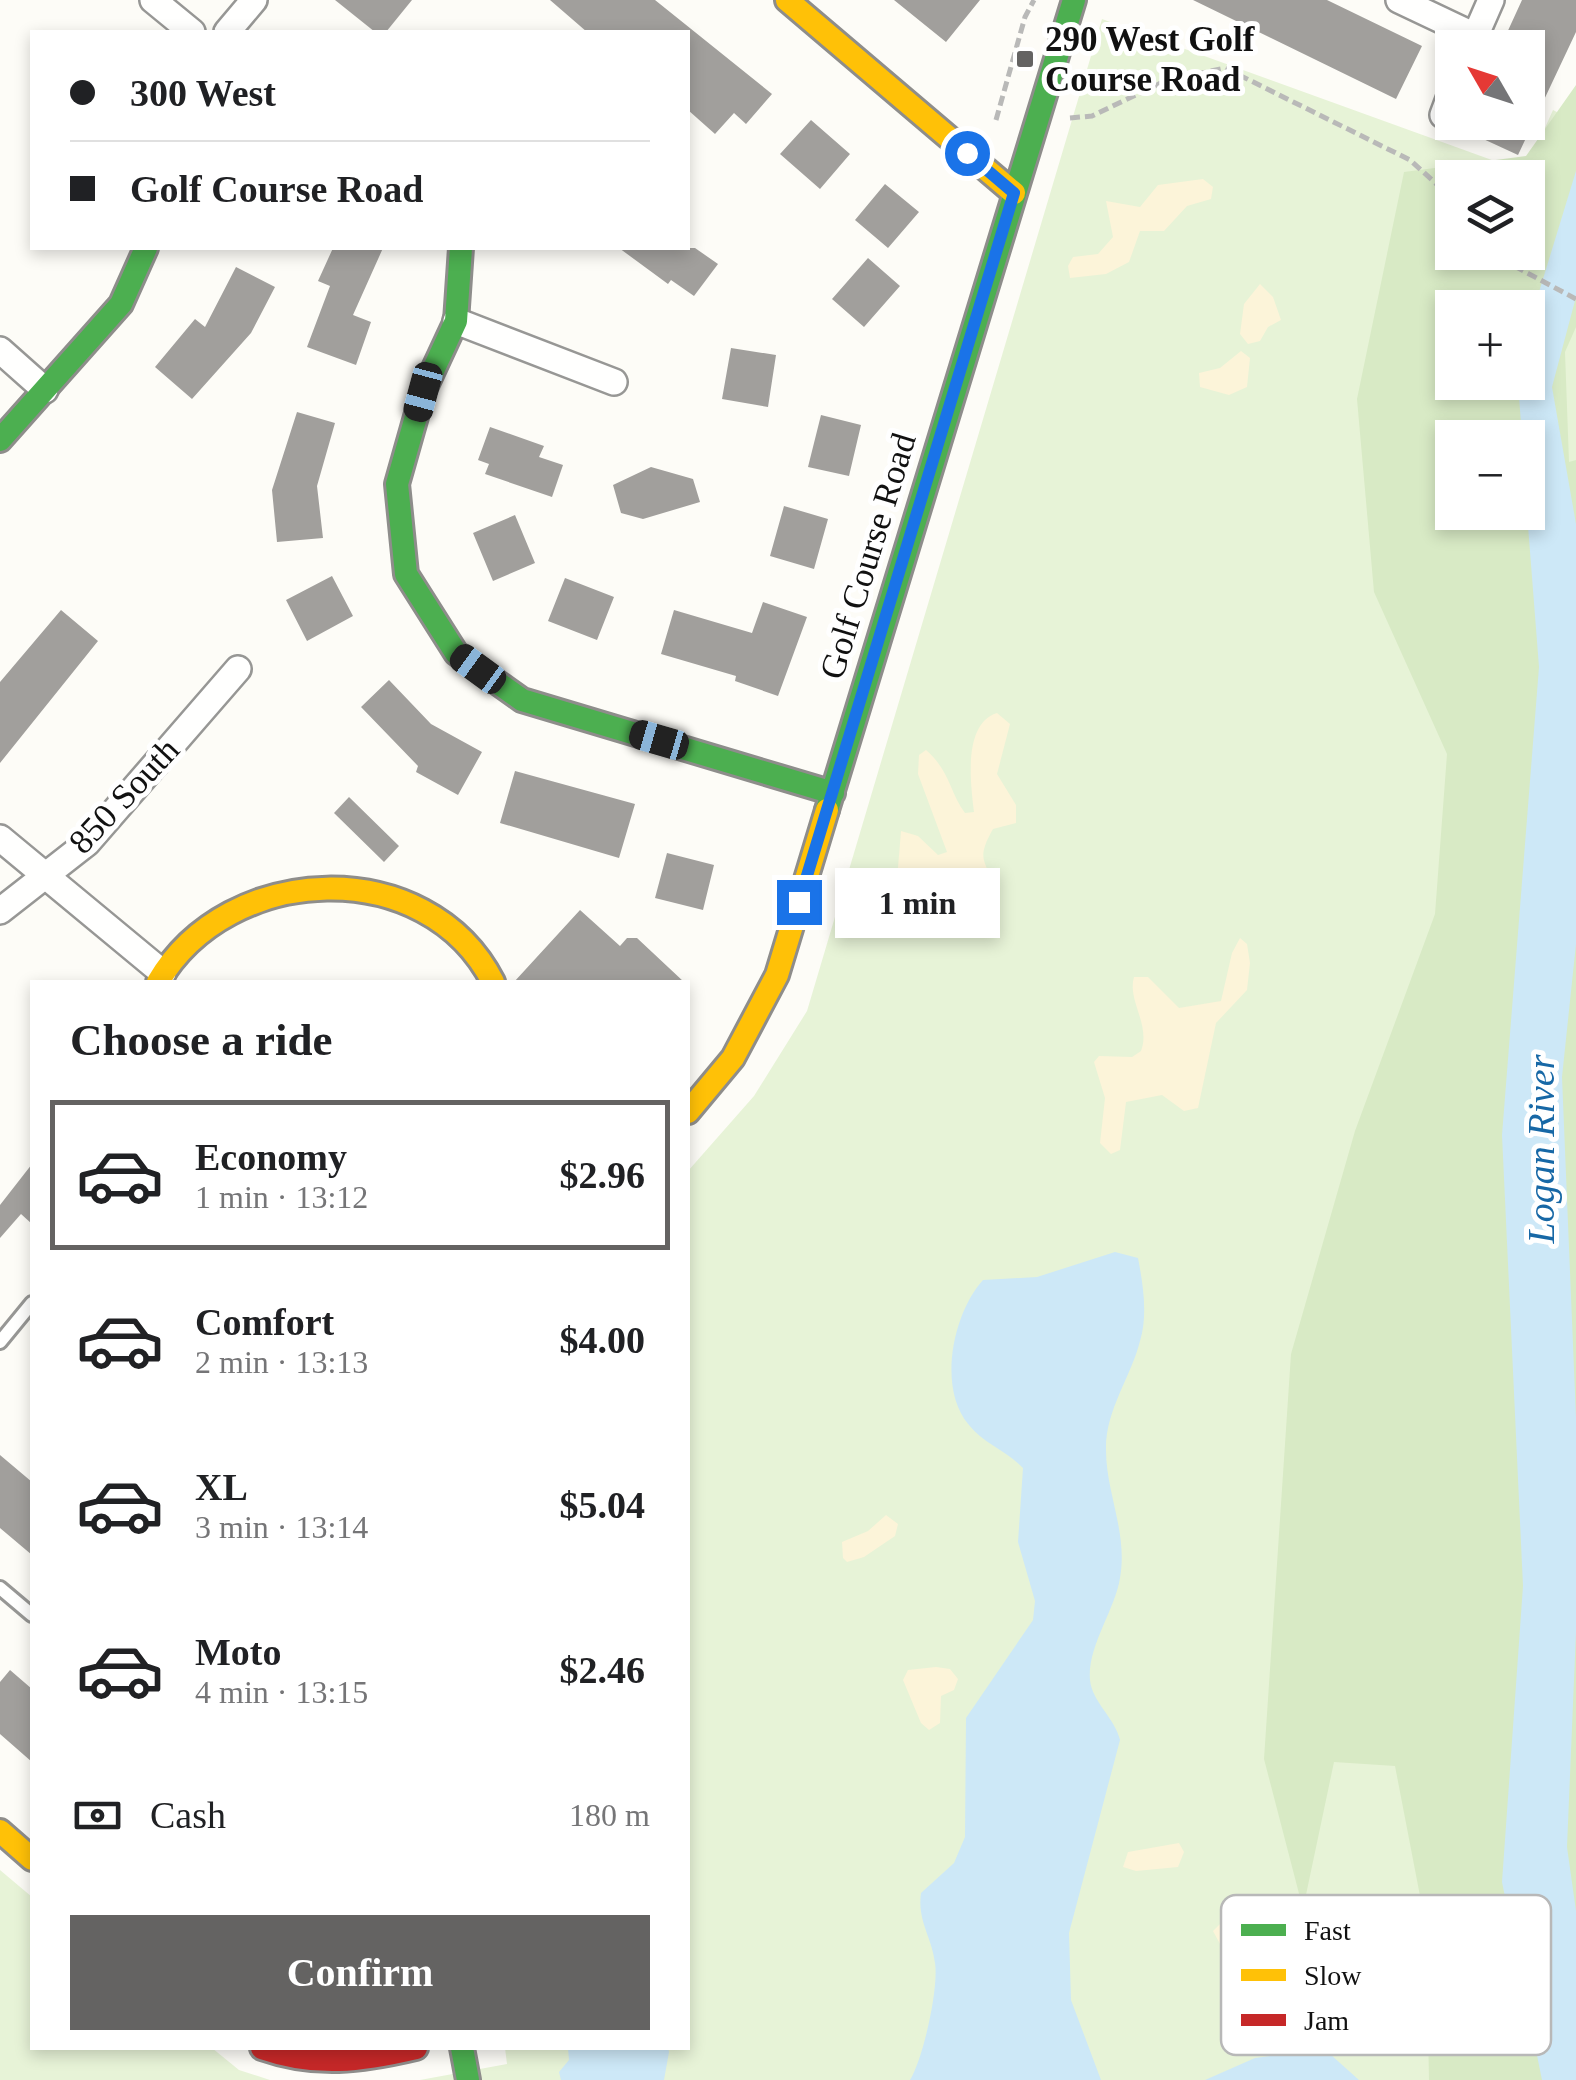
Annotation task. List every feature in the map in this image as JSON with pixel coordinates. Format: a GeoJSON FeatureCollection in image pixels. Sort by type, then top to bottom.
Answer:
{"type":"FeatureCollection","features":[{"type":"Feature","properties":{"kind":"street"},"geometry":{"type":"LineString","coordinates":[[152,0],[190,30]]}},
{"type":"Feature","properties":{"kind":"street"},"geometry":{"type":"LineString","coordinates":[[229,30],[254,0]]}},
{"type":"Feature","properties":{"kind":"street"},"geometry":{"type":"LineString","coordinates":[[787,0],[1014,193]]}},
{"type":"Feature","properties":{"kind":"street","name":"Golf Course Road"},"geometry":{"type":"LineString","coordinates":[[690,1110],[733,1058],[777,975],[1074,0]]}},
{"type":"Feature","properties":{"kind":"street"},"geometry":{"type":"LineString","coordinates":[[1399,0],[1452,30]]}},
{"type":"Feature","properties":{"kind":"street"},"geometry":{"type":"LineString","coordinates":[[1478,30],[1491,0]]}},
{"type":"Feature","properties":{"kind":"street"},"geometry":{"type":"LineString","coordinates":[[0,440],[122,304],[145,250]]}},
{"type":"Feature","properties":{"kind":"street"},"geometry":{"type":"LineString","coordinates":[[461,250],[456,322],[423,392],[398,484],[406,574],[456,653],[522,700],[833,793]]}},
{"type":"Feature","properties":{"kind":"street"},"geometry":{"type":"LineString","coordinates":[[456,322],[614,382]]}},
{"type":"Feature","properties":{"kind":"street"},"geometry":{"type":"LineString","coordinates":[[0,350],[45,390]]}},
{"type":"Feature","properties":{"kind":"street","name":"850 South"},"geometry":{"type":"LineString","coordinates":[[0,911],[87,842],[238,669]]}},
{"type":"Feature","properties":{"kind":"street"},"geometry":{"type":"LineString","coordinates":[[0,838],[160,978],[206,926],[262,895],[324,884],[388,894],[444,924],[487,969],[492,980]]}},
{"type":"Feature","properties":{"kind":"street"},"geometry":{"type":"LineString","coordinates":[[0,1832],[30,1858]]}},
{"type":"Feature","properties":{"kind":"street"},"geometry":{"type":"LineString","coordinates":[[267,2050],[303,2064],[358,2062],[408,2050]]}},
{"type":"Feature","properties":{"kind":"street"},"geometry":{"type":"LineString","coordinates":[[462,2050],[468,2080]]}},
{"type":"Feature","properties":{"kind":"lane"},"geometry":{"type":"LineString","coordinates":[[0,1342],[30,1305]]}},
{"type":"Feature","properties":{"kind":"lane"},"geometry":{"type":"LineString","coordinates":[[0,1588],[30,1613]]}},
{"type":"Feature","properties":{"kind":"path"},"geometry":{"type":"LineString","coordinates":[[996,120],[1025,17],[1034,0]]}},
{"type":"Feature","properties":{"kind":"path"},"geometry":{"type":"LineString","coordinates":[[1070,118],[1092,116],[1165,81],[1225,68],[1410,160],[1435,183]]}},
{"type":"Feature","properties":{"kind":"path"},"geometry":{"type":"LineString","coordinates":[[1518,270],[1576,298]]}},
{"type":"Feature","properties":{"kind":"green space"},"geometry":{"type":"Polygon","coordinates":[[[1102,19],[1492,160],[1435,160],[1435,270],[1545,270],[1545,160],[1530,160],[1539,140],[1545,140],[1545,128],[1553,110],[1576,122],[1576,2080],[420,2080],[507,2064],[505,2050],[690,2050],[690,1169],[754,1096],[807,1011],[1102,19]]]}},
{"type":"Feature","properties":{"kind":"green space"},"geometry":{"type":"Polygon","coordinates":[[[1576,85],[1576,327],[1565,352],[1569,462],[1576,460],[1576,2080],[1429,2080],[1429,2055],[1551,2055],[1551,1895],[1420,1895],[1395,1766],[1334,1762],[1306,1895],[1299,1895],[1264,1759],[1291,1354],[1355,1131],[1435,914],[1447,754],[1374,592],[1357,399],[1404,172],[1435,168],[1435,270],[1545,270],[1545,160],[1496,160],[1526,156],[1537,140],[1545,140],[1545,129],[1576,85]]]}},
{"type":"Feature","properties":{"kind":"green space"},"geometry":{"type":"Polygon","coordinates":[[[0,1870],[30,1895],[30,2050],[214,2050],[239,2070],[270,2080],[0,2080],[0,1870]]]}},
{"type":"Feature","properties":{"kind":"sand"},"geometry":{"type":"Polygon","coordinates":[[[1203,179],[1213,187],[1211,199],[1187,206],[1164,231],[1140,231],[1129,262],[1106,274],[1070,278],[1068,266],[1073,257],[1098,254],[1113,237],[1106,201],[1140,207],[1158,185],[1203,179]]]}},
{"type":"Feature","properties":{"kind":"sand"},"geometry":{"type":"Polygon","coordinates":[[[1260,284],[1273,297],[1281,320],[1268,327],[1260,341],[1248,344],[1240,334],[1244,304],[1260,284]]]}},
{"type":"Feature","properties":{"kind":"sand"},"geometry":{"type":"Polygon","coordinates":[[[1241,351],[1250,358],[1247,387],[1229,395],[1200,387],[1199,373],[1220,368],[1241,351]]]}},
{"type":"Feature","properties":{"kind":"sand"},"geometry":{"type":"Polygon","coordinates":[[[997,713],[1010,724],[997,774],[1016,805],[1016,823],[993,829],[987,840],[983,855],[991,889],[976,898],[947,893],[908,935],[896,938],[883,915],[897,880],[901,831],[918,836],[938,855],[947,852],[918,774],[919,755],[926,750],[934,758],[965,813],[974,812],[974,742],[978,729],[997,713]]]}},
{"type":"Feature","properties":{"kind":"sand"},"geometry":{"type":"Polygon","coordinates":[[[1240,938],[1247,944],[1250,963],[1247,990],[1216,1023],[1198,1108],[1184,1111],[1162,1095],[1126,1102],[1120,1150],[1111,1154],[1100,1143],[1105,1098],[1094,1062],[1099,1056],[1132,1057],[1141,1051],[1143,1032],[1134,977],[1148,977],[1179,1008],[1221,1001],[1232,953],[1240,938]]]}},
{"type":"Feature","properties":{"kind":"sand"},"geometry":{"type":"Polygon","coordinates":[[[886,1515],[898,1524],[895,1536],[864,1557],[847,1562],[842,1542],[868,1531],[886,1515]]]}},
{"type":"Feature","properties":{"kind":"sand"},"geometry":{"type":"Polygon","coordinates":[[[950,1669],[958,1679],[954,1690],[941,1696],[940,1723],[929,1730],[921,1723],[903,1680],[908,1670],[950,1669]]]}},
{"type":"Feature","properties":{"kind":"sand"},"geometry":{"type":"Polygon","coordinates":[[[1179,1843],[1184,1852],[1178,1867],[1136,1871],[1123,1867],[1128,1852],[1179,1843]]]}},
{"type":"Feature","properties":{"kind":"sand"},"geometry":{"type":"Polygon","coordinates":[[[1221,1923],[1221,1946],[1213,1931],[1221,1923]]]}},
{"type":"Feature","properties":{"kind":"water","name":"Logan River"},"geometry":{"type":"Polygon","coordinates":[[[1576,171],[1576,297],[1552,387],[1576,524],[1576,944],[1562,1077],[1576,1418],[1576,1632],[1567,1847],[1576,1911],[1576,2080],[1542,2080],[1537,2055],[1551,2055],[1551,1895],[1505,1895],[1502,1882],[1523,1586],[1502,1135],[1539,667],[1528,530],[1545,530],[1545,420],[1521,420],[1519,400],[1545,400],[1545,290],[1540,290],[1576,171]]]}},
{"type":"Feature","properties":{"kind":"water"},"geometry":{"type":"Polygon","coordinates":[[[1115,1252],[1138,1258],[1144,1321],[1107,1436],[1107,1466],[1122,1561],[1117,1590],[1093,1655],[1090,1680],[1120,1740],[1069,1933],[1071,2000],[1101,2080],[910,2080],[925,2040],[936,1974],[921,1912],[921,1893],[954,1863],[965,1837],[966,1718],[1033,1620],[1035,1601],[1018,1542],[1023,1468],[975,1432],[959,1410],[951,1372],[957,1331],[972,1294],[983,1280],[1037,1277],[1115,1252]]]}},
{"type":"Feature","properties":{"kind":"water"},"geometry":{"type":"Polygon","coordinates":[[[568,2050],[669,2052],[664,2080],[561,2080],[559,2072],[569,2060],[568,2050]]]}},
{"type":"Feature","properties":{"kind":"water"},"geometry":{"type":"Polygon","coordinates":[[[1331,2055],[1359,2080],[1205,2080],[1255,2058],[1331,2055]]]}},
{"type":"Feature","properties":{"kind":"building"},"geometry":{"type":"Polygon","coordinates":[[[335,0],[412,0],[388,30],[372,30],[335,0]]]}},
{"type":"Feature","properties":{"kind":"building"},"geometry":{"type":"Polygon","coordinates":[[[550,0],[655,0],[772,94],[746,124],[734,113],[715,134],[690,112],[690,30],[585,30],[550,0]]]}},
{"type":"Feature","properties":{"kind":"building"},"geometry":{"type":"Polygon","coordinates":[[[894,0],[980,0],[946,42],[894,0]]]}},
{"type":"Feature","properties":{"kind":"building"},"geometry":{"type":"Polygon","coordinates":[[[1193,0],[1327,0],[1422,46],[1396,99],[1193,0]]]}},
{"type":"Feature","properties":{"kind":"building"},"geometry":{"type":"Polygon","coordinates":[[[1522,0],[1576,0],[1576,32],[1545,98],[1545,30],[1508,30],[1522,0]]]}},
{"type":"Feature","properties":{"kind":"building"},"geometry":{"type":"Polygon","coordinates":[[[811,120],[850,154],[820,189],[780,154],[811,120]]]}},
{"type":"Feature","properties":{"kind":"building"},"geometry":{"type":"Polygon","coordinates":[[[1485,140],[1525,140],[1518,155],[1485,140]]]}},
{"type":"Feature","properties":{"kind":"building"},"geometry":{"type":"Polygon","coordinates":[[[885,184],[919,212],[888,248],[855,220],[885,184]]]}},
{"type":"Feature","properties":{"kind":"building"},"geometry":{"type":"Polygon","coordinates":[[[695,248],[718,264],[694,296],[671,280],[668,284],[622,250],[695,248]]]}},
{"type":"Feature","properties":{"kind":"building"},"geometry":{"type":"Polygon","coordinates":[[[332,250],[382,250],[353,315],[371,322],[356,365],[307,347],[330,286],[318,281],[332,250]]]}},
{"type":"Feature","properties":{"kind":"building"},"geometry":{"type":"Polygon","coordinates":[[[868,258],[900,286],[864,327],[832,299],[868,258]]]}},
{"type":"Feature","properties":{"kind":"building"},"geometry":{"type":"Polygon","coordinates":[[[236,267],[275,287],[251,333],[192,399],[155,367],[195,319],[205,327],[236,267]]]}},
{"type":"Feature","properties":{"kind":"building"},"geometry":{"type":"Polygon","coordinates":[[[731,348],[776,355],[768,407],[722,399],[731,348]]]}},
{"type":"Feature","properties":{"kind":"building"},"geometry":{"type":"Polygon","coordinates":[[[297,412],[335,423],[317,486],[323,538],[277,542],[272,490],[297,412]]]}},
{"type":"Feature","properties":{"kind":"building"},"geometry":{"type":"Polygon","coordinates":[[[821,415],[861,425],[849,476],[808,467],[821,415]]]}},
{"type":"Feature","properties":{"kind":"building"},"geometry":{"type":"Polygon","coordinates":[[[490,427],[544,446],[539,457],[563,465],[552,497],[485,474],[489,464],[478,460],[490,427]]]}},
{"type":"Feature","properties":{"kind":"building"},"geometry":{"type":"Polygon","coordinates":[[[651,467],[693,479],[700,502],[643,519],[621,513],[613,485],[651,467]]]}},
{"type":"Feature","properties":{"kind":"building"},"geometry":{"type":"Polygon","coordinates":[[[784,506],[828,519],[814,569],[770,556],[784,506]]]}},
{"type":"Feature","properties":{"kind":"building"},"geometry":{"type":"Polygon","coordinates":[[[515,515],[535,563],[493,581],[473,533],[515,515]]]}},
{"type":"Feature","properties":{"kind":"building"},"geometry":{"type":"Polygon","coordinates":[[[332,576],[353,616],[307,641],[286,600],[332,576]]]}},
{"type":"Feature","properties":{"kind":"building"},"geometry":{"type":"Polygon","coordinates":[[[565,578],[614,597],[597,640],[548,621],[565,578]]]}},
{"type":"Feature","properties":{"kind":"building"},"geometry":{"type":"Polygon","coordinates":[[[763,602],[807,617],[778,696],[735,681],[736,676],[661,654],[674,610],[752,633],[763,602]]]}},
{"type":"Feature","properties":{"kind":"building"},"geometry":{"type":"Polygon","coordinates":[[[61,610],[98,641],[0,763],[0,682],[61,610]]]}},
{"type":"Feature","properties":{"kind":"building"},"geometry":{"type":"Polygon","coordinates":[[[389,680],[431,724],[482,752],[458,795],[416,772],[418,766],[361,707],[389,680]]]}},
{"type":"Feature","properties":{"kind":"building"},"geometry":{"type":"Polygon","coordinates":[[[515,771],[635,804],[619,858],[500,823],[515,771]]]}},
{"type":"Feature","properties":{"kind":"building"},"geometry":{"type":"Polygon","coordinates":[[[349,797],[399,846],[384,862],[334,813],[349,797]]]}},
{"type":"Feature","properties":{"kind":"building"},"geometry":{"type":"Polygon","coordinates":[[[667,853],[714,865],[703,910],[655,898],[667,853]]]}},
{"type":"Feature","properties":{"kind":"building"},"geometry":{"type":"Polygon","coordinates":[[[580,910],[620,946],[627,938],[637,938],[682,980],[516,980],[580,910]]]}},
{"type":"Feature","properties":{"kind":"building"},"geometry":{"type":"Polygon","coordinates":[[[30,1167],[30,1222],[21,1214],[0,1238],[0,1205],[30,1167]]]}},
{"type":"Feature","properties":{"kind":"building"},"geometry":{"type":"Polygon","coordinates":[[[0,1455],[30,1480],[30,1553],[0,1528],[0,1455]]]}},
{"type":"Feature","properties":{"kind":"building"},"geometry":{"type":"Polygon","coordinates":[[[10,1670],[30,1687],[30,1760],[0,1734],[0,1682],[10,1670]]]}},
{"type":"Feature","properties":{"kind":"traffic: fast"},"geometry":{"type":"LineString","coordinates":[[827,810],[1074,0]]}},
{"type":"Feature","properties":{"kind":"traffic: fast"},"geometry":{"type":"LineString","coordinates":[[0,440],[121,304],[145,250]]}},
{"type":"Feature","properties":{"kind":"traffic: fast"},"geometry":{"type":"LineString","coordinates":[[461,250],[456,321],[423,392],[397,484],[406,574],[456,653],[522,700],[833,793]]}},
{"type":"Feature","properties":{"kind":"traffic: fast"},"geometry":{"type":"LineString","coordinates":[[462,2050],[468,2080]]}},
{"type":"Feature","properties":{"kind":"traffic: slow"},"geometry":{"type":"LineString","coordinates":[[787,0],[1014,193]]}},
{"type":"Feature","properties":{"kind":"traffic: slow"},"geometry":{"type":"LineString","coordinates":[[690,1110],[733,1058],[777,975],[827,810]]}},
{"type":"Feature","properties":{"kind":"traffic: slow"},"geometry":{"type":"LineString","coordinates":[[160,980],[190,942],[231,913],[277,895],[327,889],[376,894],[423,911],[463,940],[492,980]]}},
{"type":"Feature","properties":{"kind":"traffic: slow"},"geometry":{"type":"LineString","coordinates":[[0,1831],[30,1857]]}},
{"type":"Feature","properties":{"kind":"traffic: jam"},"geometry":{"type":"LineString","coordinates":[[269,2050],[320,2060],[406,2050]]}},
{"type":"Feature","properties":{"kind":"place","name":"290 West Golf Course Road"},"geometry":{"type":"Point","coordinates":[1025,59]}},
{"type":"Feature","properties":{"kind":"route"},"geometry":{"type":"LineString","coordinates":[[799,902],[1014,193],[967,153]]}}]}
